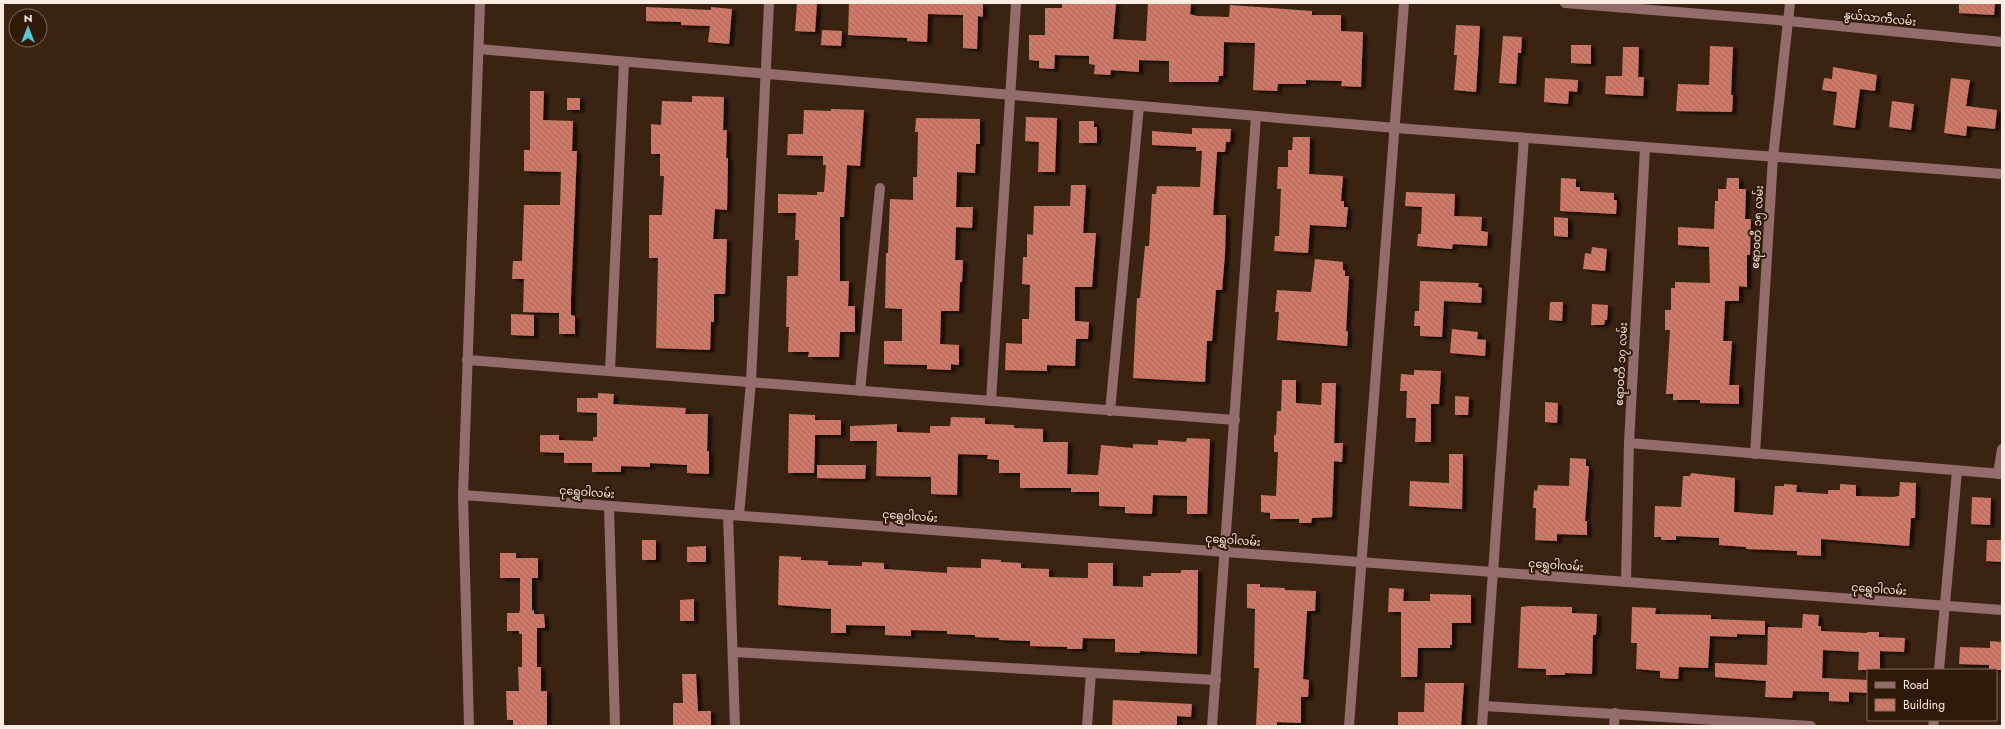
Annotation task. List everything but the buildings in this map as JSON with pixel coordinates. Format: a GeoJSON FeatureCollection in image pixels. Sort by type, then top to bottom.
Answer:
{"type":"FeatureCollection","features":[{"type":"Feature","properties":{"kind":"street"},"geometry":{"type":"LineString","coordinates":[[469,726],[463,495],[480,3]]}},
{"type":"Feature","properties":{"kind":"street"},"geometry":{"type":"LineString","coordinates":[[739,516],[751,382],[767,74],[769,3]]}},
{"type":"Feature","properties":{"kind":"street"},"geometry":{"type":"LineString","coordinates":[[991,401],[1016,3]]}},
{"type":"Feature","properties":{"kind":"street"},"geometry":{"type":"LineString","coordinates":[[1349,726],[1363,562],[1404,3]]}},
{"type":"Feature","properties":{"kind":"street","name":"နွယ်သာကီလမ်း"},"geometry":{"type":"LineString","coordinates":[[1565,3],[1788,21],[2002,42]]}},
{"type":"Feature","properties":{"kind":"street","name":"ဧရာဝတီ ၁၅ လမ်း"},"geometry":{"type":"LineString","coordinates":[[1755,454],[1773,157],[1790,3]]}},
{"type":"Feature","properties":{"kind":"street"},"geometry":{"type":"LineString","coordinates":[[479,49],[1396,128],[2002,174]]}},
{"type":"Feature","properties":{"kind":"street"},"geometry":{"type":"LineString","coordinates":[[610,371],[624,62]]}},
{"type":"Feature","properties":{"kind":"street"},"geometry":{"type":"LineString","coordinates":[[1110,411],[1139,106]]}},
{"type":"Feature","properties":{"kind":"street"},"geometry":{"type":"LineString","coordinates":[[1212,726],[1226,552],[1256,116]]}},
{"type":"Feature","properties":{"kind":"street"},"geometry":{"type":"LineString","coordinates":[[1482,726],[1524,138]]}},
{"type":"Feature","properties":{"kind":"street","name":"ဧရာဝတီ ၁၇ လမ်း"},"geometry":{"type":"LineString","coordinates":[[1626,582],[1629,443],[1645,148]]}},
{"type":"Feature","properties":{"kind":"street"},"geometry":{"type":"LineString","coordinates":[[860,391],[880,188]]}},
{"type":"Feature","properties":{"kind":"street"},"geometry":{"type":"LineString","coordinates":[[467,360],[1235,420]]}},
{"type":"Feature","properties":{"kind":"street"},"geometry":{"type":"LineString","coordinates":[[1629,443],[2000,474],[2002,449]]}},
{"type":"Feature","properties":{"kind":"street"},"geometry":{"type":"LineString","coordinates":[[1939,669],[1957,471]]}},
{"type":"Feature","properties":{"kind":"street","name":"ငုရွှေဝါလမ်း"},"geometry":{"type":"LineString","coordinates":[[463,495],[2002,610]]}},
{"type":"Feature","properties":{"kind":"street"},"geometry":{"type":"LineString","coordinates":[[609,506],[616,726]]}},
{"type":"Feature","properties":{"kind":"street"},"geometry":{"type":"LineString","coordinates":[[728,515],[734,652],[735,726]]}},
{"type":"Feature","properties":{"kind":"street"},"geometry":{"type":"LineString","coordinates":[[734,652],[1216,680]]}},
{"type":"Feature","properties":{"kind":"street"},"geometry":{"type":"LineString","coordinates":[[1087,726],[1091,673]]}},
{"type":"Feature","properties":{"kind":"street"},"geometry":{"type":"LineString","coordinates":[[1484,706],[1811,726]]}},
{"type":"Feature","properties":{"kind":"street"},"geometry":{"type":"LineString","coordinates":[[1614,726],[1615,713]]}}]}
